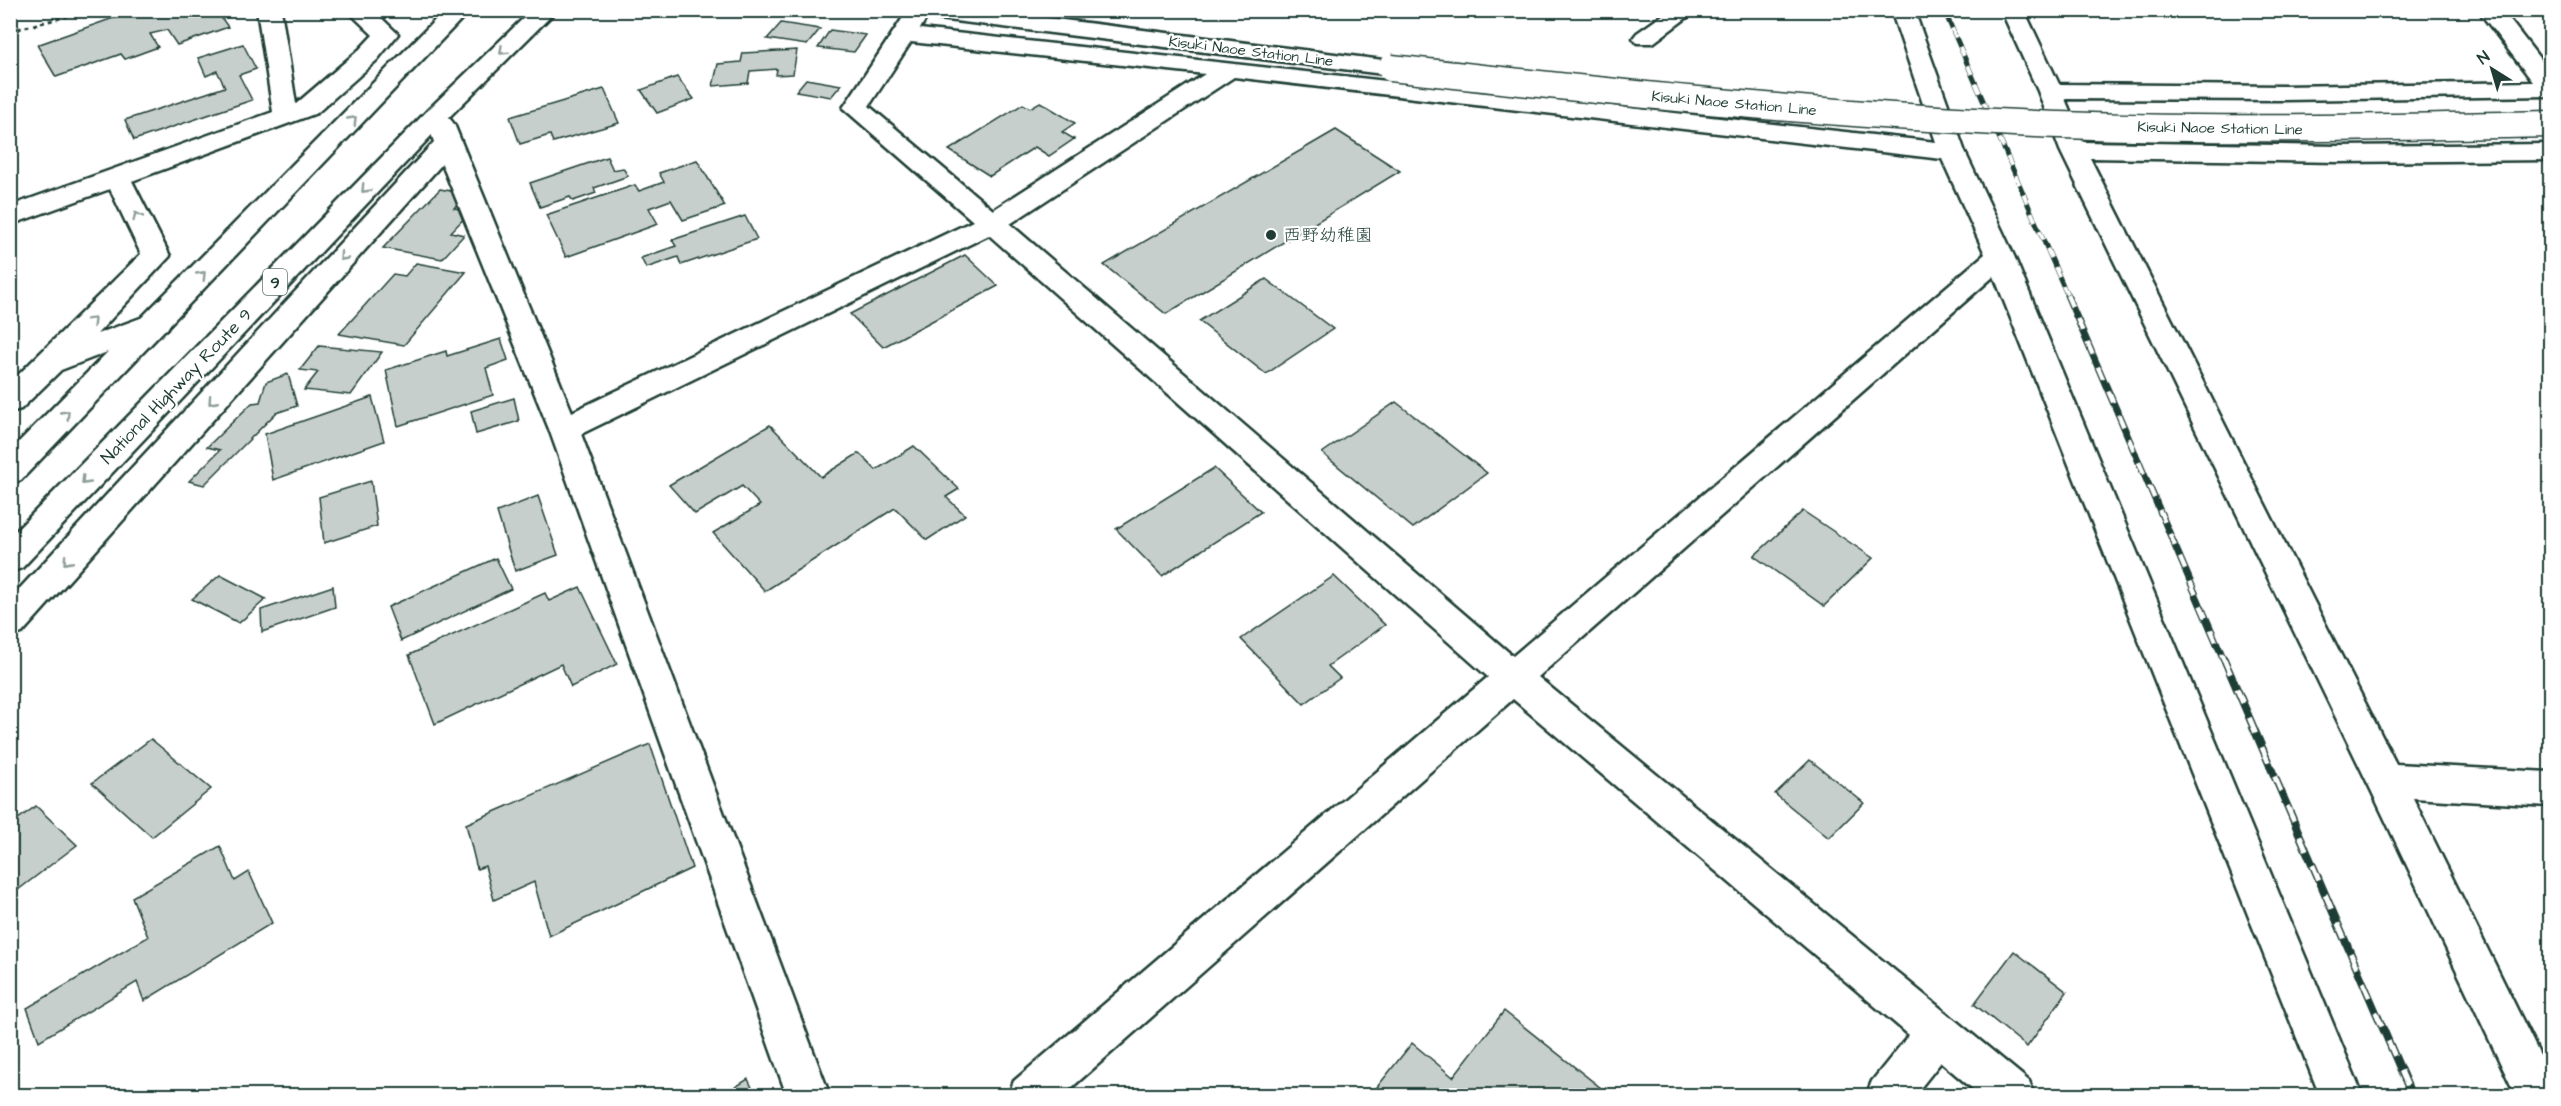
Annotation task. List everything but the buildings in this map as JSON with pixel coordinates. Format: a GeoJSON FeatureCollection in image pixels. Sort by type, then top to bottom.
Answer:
{"type":"FeatureCollection","features":[{"type":"Feature","properties":{"kind":"main road"},"geometry":{"type":"LineString","coordinates":[[269,10],[286,116]]}},
{"type":"Feature","properties":{"kind":"main road"},"geometry":{"type":"LineString","coordinates":[[10,216],[308,108],[368,55],[386,34],[358,10]]}},
{"type":"Feature","properties":{"kind":"main road"},"geometry":{"type":"LineString","coordinates":[[10,471],[459,10]]}},
{"type":"Feature","properties":{"kind":"main road","name":"National Highway Route 9"},"geometry":{"type":"LineString","coordinates":[[10,559],[438,114],[546,10]]}},
{"type":"Feature","properties":{"kind":"main road"},"geometry":{"type":"LineString","coordinates":[[921,10],[856,108],[992,223],[1513,678],[2014,1095]]}},
{"type":"Feature","properties":{"kind":"main road","name":"Kisuki Naoe Station Line"},"geometry":{"type":"LineString","coordinates":[[921,10],[1391,68],[1628,93],[1873,115],[2082,126],[2330,129],[2550,124]]}},
{"type":"Feature","properties":{"kind":"main road"},"geometry":{"type":"LineString","coordinates":[[1645,38],[1686,10]]}},
{"type":"Feature","properties":{"kind":"main road"},"geometry":{"type":"LineString","coordinates":[[1902,10],[1952,152],[2000,256],[2342,1095]]}},
{"type":"Feature","properties":{"kind":"main road"},"geometry":{"type":"LineString","coordinates":[[2012,10],[2050,91],[2073,150],[2538,1095]]}},
{"type":"Feature","properties":{"kind":"main road"},"geometry":{"type":"LineString","coordinates":[[2489,10],[2550,88]]}},
{"type":"Feature","properties":{"kind":"main road"},"geometry":{"type":"LineString","coordinates":[[904,34],[1952,152]]}},
{"type":"Feature","properties":{"kind":"main road"},"geometry":{"type":"LineString","coordinates":[[564,429],[992,223],[1228,69]]}},
{"type":"Feature","properties":{"kind":"main road"},"geometry":{"type":"LineString","coordinates":[[2050,91],[2284,93],[2550,88]]}},
{"type":"Feature","properties":{"kind":"main road"},"geometry":{"type":"LineString","coordinates":[[438,114],[447,142],[564,429],[809,1095]]}},
{"type":"Feature","properties":{"kind":"main road"},"geometry":{"type":"LineString","coordinates":[[10,623],[447,142]]}},
{"type":"Feature","properties":{"kind":"main road"},"geometry":{"type":"LineString","coordinates":[[2073,150],[2338,154],[2550,152]]}},
{"type":"Feature","properties":{"kind":"main road"},"geometry":{"type":"LineString","coordinates":[[10,401],[51,363],[156,256],[117,177]]}},
{"type":"Feature","properties":{"kind":"main road"},"geometry":{"type":"LineString","coordinates":[[1029,1095],[2000,256]]}},
{"type":"Feature","properties":{"kind":"main road"},"geometry":{"type":"LineString","coordinates":[[51,363],[157,322]]}},
{"type":"Feature","properties":{"kind":"main road"},"geometry":{"type":"LineString","coordinates":[[2385,780],[2550,789]]}},
{"type":"Feature","properties":{"kind":"main road"},"geometry":{"type":"LineString","coordinates":[[1887,1095],[1938,1032]]}},
{"type":"Feature","properties":{"kind":"path"},"geometry":{"type":"LineString","coordinates":[[10,31],[92,10]]}},
{"type":"Feature","properties":{"kind":"railway"},"geometry":{"type":"LineString","coordinates":[[1944,10],[2068,297]]}},
{"type":"Feature","properties":{"kind":"railway"},"geometry":{"type":"LineString","coordinates":[[2067,295],[2224,660]]}},
{"type":"Feature","properties":{"kind":"railway"},"geometry":{"type":"LineString","coordinates":[[2224,659],[2412,1096]]}},
{"type":"Feature","properties":{"kind":"place","name":"西野幼稚園"},"geometry":{"type":"Point","coordinates":[1271,235]}}]}
